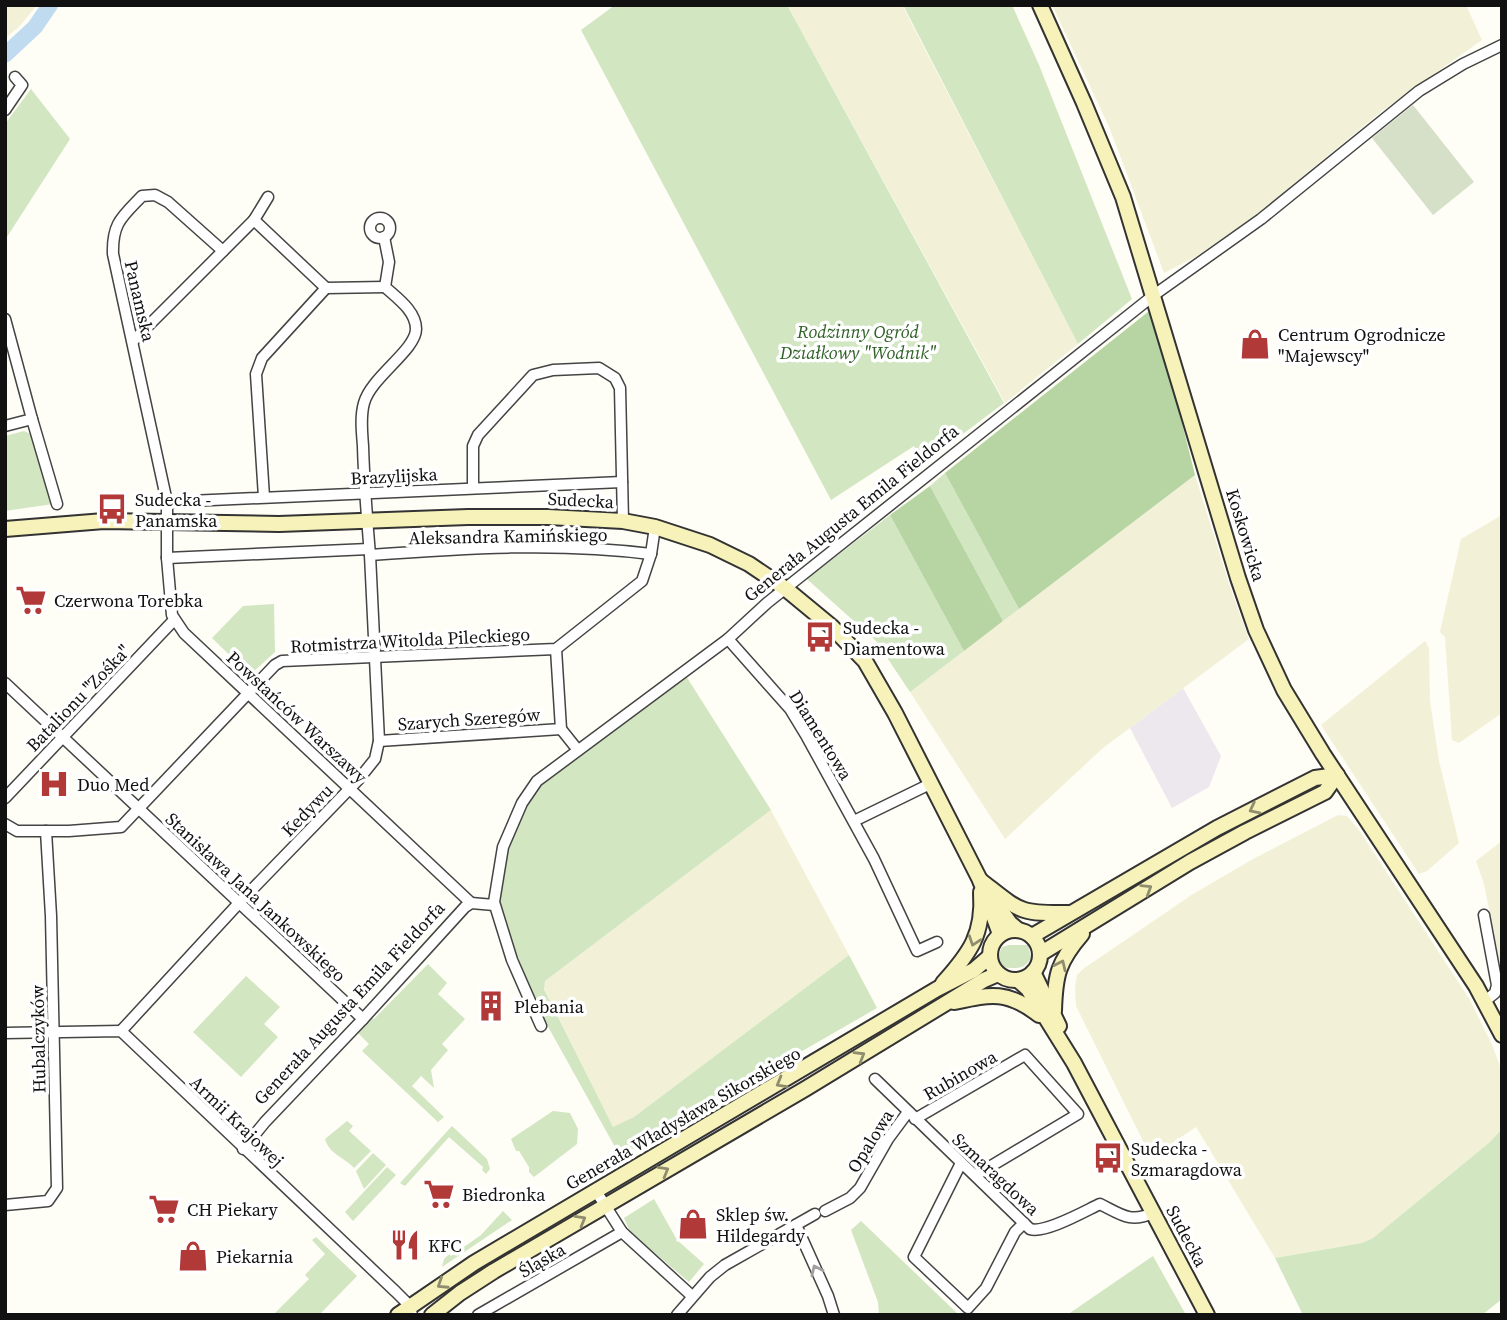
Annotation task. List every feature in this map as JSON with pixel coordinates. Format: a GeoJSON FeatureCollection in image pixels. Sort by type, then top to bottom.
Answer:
{"type":"FeatureCollection","features":[{"type":"Feature","properties":{"kind":"street","name":"Koskowicka"},"geometry":{"type":"LineString","coordinates":[[1040,5],[1123,197],[1221,524],[1256,630],[1284,690],[1485,1001],[1502,1035]]}},
{"type":"Feature","properties":{"kind":"street","name":"Generała Augusta Emila Fieldorfa"},"geometry":{"type":"LineString","coordinates":[[541,1026],[512,960],[494,905],[503,847],[522,803],[537,780],[728,639],[767,603],[1154,295],[1295,192],[1419,91],[1463,64],[1502,45]]}},
{"type":"Feature","properties":{"kind":"street"},"geometry":{"type":"LineString","coordinates":[[5,110],[22,85],[15,77]]}},
{"type":"Feature","properties":{"kind":"street","name":"Panamska"},"geometry":{"type":"LineString","coordinates":[[167,522],[167,502],[113,254],[113,235],[117,222],[142,196],[155,195],[168,202],[223,251]]}},
{"type":"Feature","properties":{"kind":"street"},"geometry":{"type":"LineString","coordinates":[[134,341],[254,220],[268,197]]}},
{"type":"Feature","properties":{"kind":"street"},"geometry":{"type":"LineString","coordinates":[[254,220],[326,288]]}},
{"type":"Feature","properties":{"kind":"street"},"geometry":{"type":"LineString","coordinates":[[384,237],[389,261],[385,287]]}},
{"type":"Feature","properties":{"kind":"street"},"geometry":{"type":"LineString","coordinates":[[264,498],[256,374],[262,358],[326,288],[385,287],[414,318],[415,335],[371,386],[364,402],[362,417],[370,552]]}},
{"type":"Feature","properties":{"kind":"street"},"geometry":{"type":"LineString","coordinates":[[5,319],[57,504]]}},
{"type":"Feature","properties":{"kind":"street"},"geometry":{"type":"LineString","coordinates":[[473,487],[473,446],[478,435],[533,375],[564,369],[599,368],[615,378],[620,387],[623,521]]}},
{"type":"Feature","properties":{"kind":"street"},"geometry":{"type":"LineString","coordinates":[[5,426],[32,419]]}},
{"type":"Feature","properties":{"kind":"street","name":"Brazylijska"},"geometry":{"type":"LineString","coordinates":[[167,502],[622,482]]}},
{"type":"Feature","properties":{"kind":"street","name":"Sudecka"},"geometry":{"type":"LineString","coordinates":[[5,529],[80,522],[279,524],[503,517],[623,521],[656,527],[697,540],[749,564],[786,589],[832,627],[865,660],[980,880],[1000,934]]}},
{"type":"Feature","properties":{"kind":"street"},"geometry":{"type":"LineString","coordinates":[[167,522],[167,558],[174,620]]}},
{"type":"Feature","properties":{"kind":"street","name":"Rotmistrza Witolda Pileckiego"},"geometry":{"type":"LineString","coordinates":[[5,824],[18,831],[121,827],[275,665],[282,661],[556,649],[642,581],[656,527]]}},
{"type":"Feature","properties":{"kind":"street","name":"Aleksandra Kamińskiego"},"geometry":{"type":"LineString","coordinates":[[167,558],[466,549],[614,549],[651,554]]}},
{"type":"Feature","properties":{"kind":"street","name":"Kedywu"},"geometry":{"type":"LineString","coordinates":[[121,1031],[372,765],[378,752],[379,741],[370,552]]}},
{"type":"Feature","properties":{"kind":"street","name":"Powstańców Warszawy"},"geometry":{"type":"LineString","coordinates":[[174,620],[184,633],[471,903]]}},
{"type":"Feature","properties":{"kind":"street","name":"Batalionu \"Zośka\""},"geometry":{"type":"LineString","coordinates":[[5,798],[174,620]]}},
{"type":"Feature","properties":{"kind":"street","name":"Diamentowa"},"geometry":{"type":"LineString","coordinates":[[728,639],[790,709],[854,821],[917,951],[937,942]]}},
{"type":"Feature","properties":{"kind":"street","name":"Szarych Szeregów"},"geometry":{"type":"LineString","coordinates":[[556,649],[561,729],[577,749]]}},
{"type":"Feature","properties":{"kind":"street","name":"Stanisława Jana Jankowskiego"},"geometry":{"type":"LineString","coordinates":[[5,683],[363,1019]]}},
{"type":"Feature","properties":{"kind":"street","name":"Szarych Szeregów"},"geometry":{"type":"LineString","coordinates":[[379,741],[561,729]]}},
{"type":"Feature","properties":{"kind":"street"},"geometry":{"type":"LineString","coordinates":[[1315,778],[1323,754]]}},
{"type":"Feature","properties":{"kind":"street"},"geometry":{"type":"LineString","coordinates":[[1032,936],[1217,828],[1315,778],[1337,775]]}},
{"type":"Feature","properties":{"kind":"street"},"geometry":{"type":"LineString","coordinates":[[1040,954],[1190,862],[1325,793],[1337,775]]}},
{"type":"Feature","properties":{"kind":"street"},"geometry":{"type":"LineString","coordinates":[[854,821],[930,784]]}},
{"type":"Feature","properties":{"kind":"street"},"geometry":{"type":"LineString","coordinates":[[1325,793],[1353,800]]}},
{"type":"Feature","properties":{"kind":"street","name":"Hubalczyków"},"geometry":{"type":"LineString","coordinates":[[5,1205],[48,1201],[57,1188],[46,831]]}},
{"type":"Feature","properties":{"kind":"street"},"geometry":{"type":"LineString","coordinates":[[980,880],[1020,910],[1042,914],[1070,913]]}},
{"type":"Feature","properties":{"kind":"street"},"geometry":{"type":"LineString","coordinates":[[937,989],[972,948],[978,928],[980,880]]}},
{"type":"Feature","properties":{"kind":"street","name":"Sudecka"},"geometry":{"type":"LineString","coordinates":[[980,880],[1017,929]]}},
{"type":"Feature","properties":{"kind":"street","name":"Generała Augusta Emila Fieldorfa"},"geometry":{"type":"LineString","coordinates":[[243,1149],[465,907],[471,903],[494,905]]}},
{"type":"Feature","properties":{"kind":"street"},"geometry":{"type":"LineString","coordinates":[[1484,915],[1497,985],[1495,993],[1485,1001]]}},
{"type":"Feature","properties":{"kind":"street"},"geometry":{"type":"LineString","coordinates":[[946,1004],[985,995],[1007,997],[1051,1018],[1054,982],[1060,963],[1089,925]]}},
{"type":"Feature","properties":{"kind":"street"},"geometry":{"type":"LineString","coordinates":[[1017,929],[1032,936],[1040,960],[1033,972],[1018,980],[1011,980],[998,974],[989,957],[992,944],[1000,934],[1017,929]]}},
{"type":"Feature","properties":{"kind":"street","name":"Generała Władysława Sikorskiego"},"geometry":{"type":"LineString","coordinates":[[407,1312],[474,1263],[937,989],[974,970],[989,957]]}},
{"type":"Feature","properties":{"kind":"street","name":"Sudecka"},"geometry":{"type":"LineString","coordinates":[[1033,972],[1051,1018],[1207,1315]]}},
{"type":"Feature","properties":{"kind":"street","name":"Generała Władysława Sikorskiego"},"geometry":{"type":"LineString","coordinates":[[432,1315],[475,1283],[984,979],[998,974]]}},
{"type":"Feature","properties":{"kind":"street","name":"Sudecka"},"geometry":{"type":"LineString","coordinates":[[1018,980],[1051,1018]]}},
{"type":"Feature","properties":{"kind":"street"},"geometry":{"type":"LineString","coordinates":[[5,1033],[121,1031]]}},
{"type":"Feature","properties":{"kind":"street","name":"Armii Krajowej"},"geometry":{"type":"LineString","coordinates":[[121,1031],[407,1312]]}},
{"type":"Feature","properties":{"kind":"street","name":"Rubinowa"},"geometry":{"type":"LineString","coordinates":[[912,1115],[1025,1055],[1078,1114],[976,1175]]}},
{"type":"Feature","properties":{"kind":"street","name":"Szmaragdowa"},"geometry":{"type":"LineString","coordinates":[[874,1079],[1024,1223],[1036,1231],[1101,1204],[1138,1220],[1153,1213]]}},
{"type":"Feature","properties":{"kind":"street","name":"Opalowa"},"geometry":{"type":"LineString","coordinates":[[677,1315],[692,1296],[725,1265],[850,1198],[860,1188],[888,1139],[912,1115]]}},
{"type":"Feature","properties":{"kind":"street"},"geometry":{"type":"LineString","coordinates":[[961,1163],[914,1257],[968,1308],[986,1288],[1015,1232],[1024,1223]]}},
{"type":"Feature","properties":{"kind":"street"},"geometry":{"type":"LineString","coordinates":[[596,1191],[622,1232],[692,1296]]}},
{"type":"Feature","properties":{"kind":"street"},"geometry":{"type":"LineString","coordinates":[[796,1225],[834,1315]]}},
{"type":"Feature","properties":{"kind":"street","name":"Śląska"},"geometry":{"type":"LineString","coordinates":[[478,1315],[622,1232]]}},
{"type":"Feature","properties":{"kind":"shaded area"},"geometry":{"type":"Polygon","coordinates":[[[1183,688],[1221,756],[1209,787],[1172,808],[1130,728],[1183,688]]]}},
{"type":"Feature","properties":{"kind":"green space"},"geometry":{"type":"Polygon","coordinates":[[[5,5],[37,5],[19,27],[5,38],[5,5]]]}},
{"type":"Feature","properties":{"kind":"green space","name":"Rodzinny Ogród Działkowy \"Wodnik\""},"geometry":{"type":"Polygon","coordinates":[[[615,5],[787,5],[1004,403],[923,464],[914,446],[831,500],[581,30],[615,5]]]}},
{"type":"Feature","properties":{"kind":"green space"},"geometry":{"type":"Polygon","coordinates":[[[787,5],[902,5],[1078,344],[1005,403],[787,5]]]}},
{"type":"Feature","properties":{"kind":"green space"},"geometry":{"type":"Polygon","coordinates":[[[903,5],[1012,5],[1039,65],[1132,299],[1078,344],[903,5]]]}},
{"type":"Feature","properties":{"kind":"green space"},"geometry":{"type":"Polygon","coordinates":[[[1052,5],[1466,5],[1482,40],[1382,111],[1253,217],[1195,257],[1164,273],[1110,129],[1052,5]]]}},
{"type":"Feature","properties":{"kind":"green space"},"geometry":{"type":"Polygon","coordinates":[[[31,89],[70,139],[5,240],[5,124],[31,89]]]}},
{"type":"Feature","properties":{"kind":"green space"},"geometry":{"type":"Polygon","coordinates":[[[1413,105],[1474,182],[1433,215],[1372,138],[1413,105]]]}},
{"type":"Feature","properties":{"kind":"green space"},"geometry":{"type":"Polygon","coordinates":[[[1153,308],[1195,475],[1019,609],[945,473],[1153,308]]]}},
{"type":"Feature","properties":{"kind":"green space"},"geometry":{"type":"Polygon","coordinates":[[[24,431],[35,436],[53,504],[5,511],[5,436],[24,431]]]}},
{"type":"Feature","properties":{"kind":"green space"},"geometry":{"type":"Polygon","coordinates":[[[945,473],[1019,609],[1003,621],[930,486],[945,473]]]}},
{"type":"Feature","properties":{"kind":"green space"},"geometry":{"type":"Polygon","coordinates":[[[1195,475],[1249,639],[1103,748],[1005,839],[910,692],[1195,475]]]}},
{"type":"Feature","properties":{"kind":"green space"},"geometry":{"type":"Polygon","coordinates":[[[930,486],[1003,621],[964,651],[890,515],[930,486]]]}},
{"type":"Feature","properties":{"kind":"green space"},"geometry":{"type":"Polygon","coordinates":[[[890,515],[964,651],[910,692],[876,641],[807,579],[890,515]]]}},
{"type":"Feature","properties":{"kind":"green space"},"geometry":{"type":"Polygon","coordinates":[[[1502,515],[1502,713],[1459,743],[1452,740],[1445,637],[1440,632],[1461,539],[1502,515]]]}},
{"type":"Feature","properties":{"kind":"green space"},"geometry":{"type":"Polygon","coordinates":[[[274,604],[275,652],[250,675],[212,638],[243,606],[274,604]]]}},
{"type":"Feature","properties":{"kind":"green space"},"geometry":{"type":"Polygon","coordinates":[[[1425,641],[1429,648],[1430,701],[1439,761],[1459,843],[1427,871],[1419,874],[1321,725],[1425,641]]]}},
{"type":"Feature","properties":{"kind":"green space"},"geometry":{"type":"Polygon","coordinates":[[[686,676],[771,810],[545,981],[544,989],[613,1127],[634,1117],[849,955],[877,1008],[620,1156],[536,1005],[498,905],[510,839],[535,790],[686,676]]]}},
{"type":"Feature","properties":{"kind":"green space"},"geometry":{"type":"Polygon","coordinates":[[[771,810],[849,955],[634,1117],[613,1128],[544,988],[545,981],[771,810]]]}},
{"type":"Feature","properties":{"kind":"green space"},"geometry":{"type":"Polygon","coordinates":[[[1338,815],[1347,816],[1359,830],[1470,1000],[1502,1072],[1502,1129],[1490,1142],[1373,1238],[1362,1243],[1275,1258],[1196,1127],[1165,1148],[1154,1151],[1145,1145],[1076,1006],[1075,988],[1077,975],[1083,969],[1193,894],[1338,815]]]}},
{"type":"Feature","properties":{"kind":"green space"},"geometry":{"type":"Polygon","coordinates":[[[1502,841],[1502,976],[1484,884],[1476,861],[1502,841]]]}},
{"type":"Feature","properties":{"kind":"green space"},"geometry":{"type":"Polygon","coordinates":[[[1028,945],[1031,958],[1025,965],[1018,968],[1001,967],[998,956],[1002,947],[1028,945]]]}},
{"type":"Feature","properties":{"kind":"green space"},"geometry":{"type":"Polygon","coordinates":[[[428,964],[447,983],[438,994],[465,1019],[442,1044],[448,1050],[431,1070],[434,1088],[421,1076],[412,1086],[444,1117],[438,1122],[362,1051],[369,1044],[357,1032],[370,1017],[374,1019],[428,964]]]}},
{"type":"Feature","properties":{"kind":"green space"},"geometry":{"type":"Polygon","coordinates":[[[246,976],[280,1007],[264,1024],[278,1037],[241,1077],[193,1032],[246,976]]]}},
{"type":"Feature","properties":{"kind":"green space"},"geometry":{"type":"Polygon","coordinates":[[[553,1111],[570,1113],[578,1129],[577,1144],[534,1177],[511,1139],[553,1111]]]}},
{"type":"Feature","properties":{"kind":"green space"},"geometry":{"type":"Polygon","coordinates":[[[347,1121],[353,1126],[349,1131],[371,1151],[354,1168],[333,1152],[325,1139],[347,1121]]]}},
{"type":"Feature","properties":{"kind":"green space"},"geometry":{"type":"Polygon","coordinates":[[[452,1126],[487,1159],[490,1169],[486,1174],[482,1170],[483,1167],[449,1137],[405,1186],[400,1183],[452,1126]]]}},
{"type":"Feature","properties":{"kind":"green space"},"geometry":{"type":"Polygon","coordinates":[[[1502,1129],[1502,1299],[1482,1315],[1303,1315],[1275,1258],[1362,1243],[1373,1238],[1490,1142],[1502,1129]]]}},
{"type":"Feature","properties":{"kind":"green space"},"geometry":{"type":"Polygon","coordinates":[[[373,1153],[386,1165],[364,1189],[356,1171],[373,1153]]]}},
{"type":"Feature","properties":{"kind":"green space"},"geometry":{"type":"Polygon","coordinates":[[[387,1167],[396,1175],[353,1221],[345,1212],[387,1167]]]}},
{"type":"Feature","properties":{"kind":"green space"},"geometry":{"type":"Polygon","coordinates":[[[654,1199],[677,1240],[704,1264],[689,1282],[630,1232],[624,1218],[654,1199]]]}},
{"type":"Feature","properties":{"kind":"green space"},"geometry":{"type":"Polygon","coordinates":[[[503,1211],[512,1220],[442,1267],[449,1254],[451,1256],[481,1235],[503,1211]]]}},
{"type":"Feature","properties":{"kind":"green space"},"geometry":{"type":"Polygon","coordinates":[[[861,1221],[959,1315],[879,1315],[878,1302],[851,1230],[861,1221]]]}},
{"type":"Feature","properties":{"kind":"green space"},"geometry":{"type":"Polygon","coordinates":[[[316,1237],[357,1276],[319,1315],[273,1315],[309,1279],[305,1275],[325,1254],[312,1240],[316,1237]]]}},
{"type":"Feature","properties":{"kind":"green space"},"geometry":{"type":"Polygon","coordinates":[[[1153,1256],[1186,1315],[1067,1315],[1153,1256]]]}},
{"type":"Feature","properties":{"kind":"waterway"},"geometry":{"type":"LineString","coordinates":[[5,55],[35,27],[50,5]]}},
{"type":"Feature","properties":{"kind":"place","name":"Centrum Ogrodnicze \"Majewscy\""},"geometry":{"type":"Point","coordinates":[1255,344]}},
{"type":"Feature","properties":{"kind":"place","name":"Sudecka - Panamska"},"geometry":{"type":"Point","coordinates":[112,509]}},
{"type":"Feature","properties":{"kind":"place","name":"Czerwona Torebka"},"geometry":{"type":"Point","coordinates":[31,600]}},
{"type":"Feature","properties":{"kind":"place","name":"Sudecka - Diamentowa"},"geometry":{"type":"Point","coordinates":[820,637]}},
{"type":"Feature","properties":{"kind":"place","name":"Duo Med"},"geometry":{"type":"Point","coordinates":[54,784]}},
{"type":"Feature","properties":{"kind":"place","name":"Plebania"},"geometry":{"type":"Point","coordinates":[491,1006]}},
{"type":"Feature","properties":{"kind":"place","name":"Sudecka - Szmaragdowa"},"geometry":{"type":"Point","coordinates":[1108,1158]}},
{"type":"Feature","properties":{"kind":"place","name":"Biedronka"},"geometry":{"type":"Point","coordinates":[439,1194]}},
{"type":"Feature","properties":{"kind":"place","name":"CH Piekary"},"geometry":{"type":"Point","coordinates":[164,1209]}},
{"type":"Feature","properties":{"kind":"place","name":"Sklep św. Hildegardy"},"geometry":{"type":"Point","coordinates":[693,1224]}},
{"type":"Feature","properties":{"kind":"place","name":"KFC"},"geometry":{"type":"Point","coordinates":[405,1245]}},
{"type":"Feature","properties":{"kind":"place","name":"Piekarnia"},"geometry":{"type":"Point","coordinates":[193,1256]}}]}
